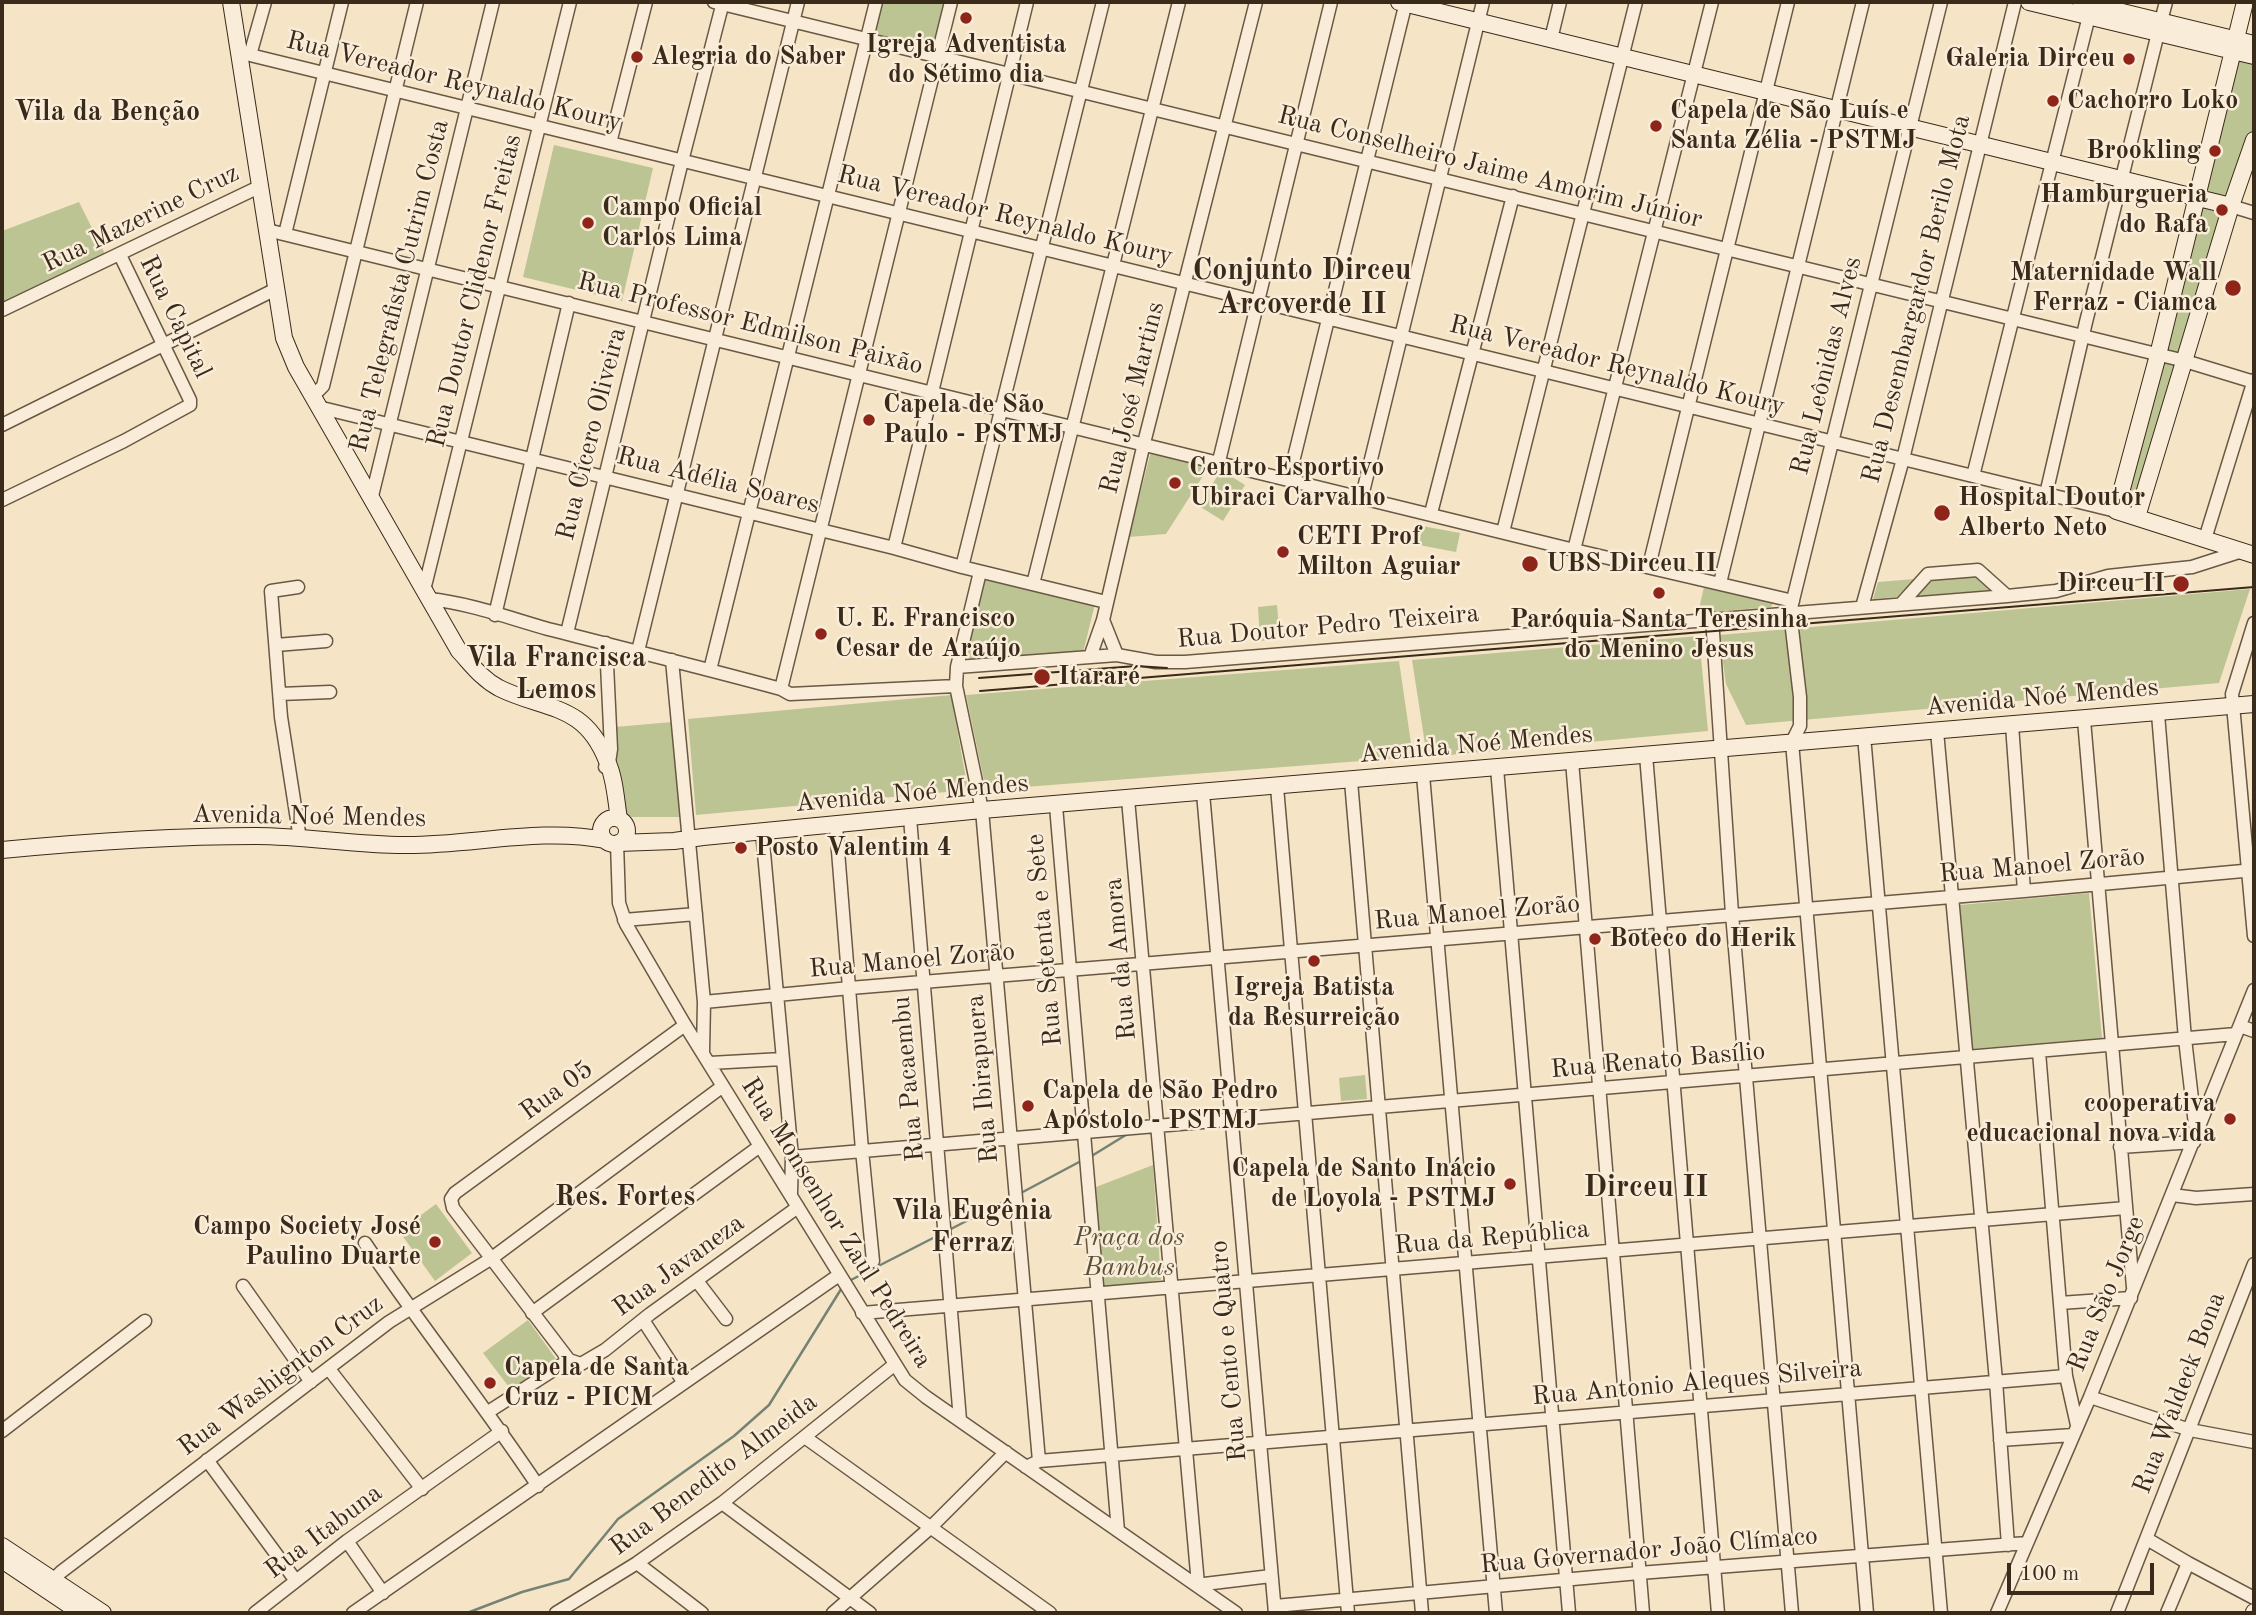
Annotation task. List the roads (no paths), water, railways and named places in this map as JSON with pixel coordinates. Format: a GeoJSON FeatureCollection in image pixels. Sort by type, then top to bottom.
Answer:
{"type":"FeatureCollection","features":[{"type":"Feature","properties":{"kind":"street"},"geometry":{"type":"LineString","coordinates":[[231,2],[246,61],[267,230],[286,344],[315,402],[459,651],[475,670],[503,690],[571,714],[593,736],[606,762]]}},
{"type":"Feature","properties":{"kind":"street"},"geometry":{"type":"LineString","coordinates":[[246,61],[265,2]]}},
{"type":"Feature","properties":{"kind":"street"},"geometry":{"type":"LineString","coordinates":[[285,234],[342,2]]}},
{"type":"Feature","properties":{"kind":"street"},"geometry":{"type":"LineString","coordinates":[[315,402],[323,386],[417,2]]}},
{"type":"Feature","properties":{"kind":"street","name":"Rua Telegrafista Cutrim Costa"},"geometry":{"type":"LineString","coordinates":[[371,500],[493,2]]}},
{"type":"Feature","properties":{"kind":"street","name":"Rua Doutor Clidenor Freitas"},"geometry":{"type":"LineString","coordinates":[[426,595],[570,2]]}},
{"type":"Feature","properties":{"kind":"street"},"geometry":{"type":"LineString","coordinates":[[610,143],[646,2]]}},
{"type":"Feature","properties":{"kind":"street","name":"Rua Conselheiro Jaime Amorim Júnior"},"geometry":{"type":"LineString","coordinates":[[720,2],[2185,361],[2254,381]]}},
{"type":"Feature","properties":{"kind":"street","name":"Rua Cícero Oliveira"},"geometry":{"type":"LineString","coordinates":[[567,634],[720,2]]}},
{"type":"Feature","properties":{"kind":"street"},"geometry":{"type":"LineString","coordinates":[[639,651],[798,2]]}},
{"type":"Feature","properties":{"kind":"street"},"geometry":{"type":"LineString","coordinates":[[710,670],[876,2]]}},
{"type":"Feature","properties":{"kind":"street"},"geometry":{"type":"LineString","coordinates":[[781,689],[951,2]]}},
{"type":"Feature","properties":{"kind":"street"},"geometry":{"type":"LineString","coordinates":[[894,548],[1027,2]]}},
{"type":"Feature","properties":{"kind":"street"},"geometry":{"type":"LineString","coordinates":[[962,567],[1103,2]]}},
{"type":"Feature","properties":{"kind":"street"},"geometry":{"type":"LineString","coordinates":[[1033,584],[1179,2]]}},
{"type":"Feature","properties":{"kind":"street","name":"Rua José Martins"},"geometry":{"type":"LineString","coordinates":[[1090,657],[1103,620],[1144,443],[1256,2]]}},
{"type":"Feature","properties":{"kind":"street"},"geometry":{"type":"LineString","coordinates":[[1219,461],[1331,2]]}},
{"type":"Feature","properties":{"kind":"street"},"geometry":{"type":"LineString","coordinates":[[1289,478],[1368,161],[1404,2],[2254,212]]}},
{"type":"Feature","properties":{"kind":"street"},"geometry":{"type":"LineString","coordinates":[[1362,496],[1483,2]]}},
{"type":"Feature","properties":{"kind":"street"},"geometry":{"type":"LineString","coordinates":[[1551,39],[1560,2]]}},
{"type":"Feature","properties":{"kind":"street"},"geometry":{"type":"LineString","coordinates":[[1503,532],[1636,2]]}},
{"type":"Feature","properties":{"kind":"street"},"geometry":{"type":"LineString","coordinates":[[1574,550],[1712,2]]}},
{"type":"Feature","properties":{"kind":"street"},"geometry":{"type":"LineString","coordinates":[[1649,566],[1788,2]]}},
{"type":"Feature","properties":{"kind":"street"},"geometry":{"type":"LineString","coordinates":[[1720,583],[1863,2]]}},
{"type":"Feature","properties":{"kind":"street","name":"Rua Leônidas Alves"},"geometry":{"type":"LineString","coordinates":[[1867,1613],[1792,742],[1800,726],[1800,707],[1791,607],[1941,2]]}},
{"type":"Feature","properties":{"kind":"street","name":"Rua Desembargardor Berilo Mota"},"geometry":{"type":"LineString","coordinates":[[1862,607],[1903,459],[2015,2]]}},
{"type":"Feature","properties":{"kind":"street"},"geometry":{"type":"LineString","coordinates":[[2029,2],[2089,6],[2233,45],[2254,56]]}},
{"type":"Feature","properties":{"kind":"street"},"geometry":{"type":"LineString","coordinates":[[2046,494],[2166,2]]}},
{"type":"Feature","properties":{"kind":"street"},"geometry":{"type":"LineString","coordinates":[[2245,2],[2158,355],[2116,511],[2248,553]]}},
{"type":"Feature","properties":{"kind":"street"},"geometry":{"type":"LineString","coordinates":[[1973,476],[2089,6]]}},
{"type":"Feature","properties":{"kind":"street"},"geometry":{"type":"LineString","coordinates":[[2233,45],[2254,44]]}},
{"type":"Feature","properties":{"kind":"street","name":"Rua Vereador Reynaldo Koury"},"geometry":{"type":"LineString","coordinates":[[246,61],[323,73],[394,90],[2116,511]]}},
{"type":"Feature","properties":{"kind":"street"},"geometry":{"type":"LineString","coordinates":[[2137,517],[2231,206],[2254,140]]}},
{"type":"Feature","properties":{"kind":"street","name":"Rua Mazerine Cruz"},"geometry":{"type":"LineString","coordinates":[[2,310],[261,186]]}},
{"type":"Feature","properties":{"kind":"street"},"geometry":{"type":"LineString","coordinates":[[1431,513],[1513,197]]}},
{"type":"Feature","properties":{"kind":"street","name":"Rua Professor Edmilson Paixão"},"geometry":{"type":"LineString","coordinates":[[267,230],[1289,478],[1574,550],[1720,583],[1791,607]]}},
{"type":"Feature","properties":{"kind":"street","name":"Rua Capital"},"geometry":{"type":"LineString","coordinates":[[2,500],[186,410],[190,405],[190,400],[120,255]]}},
{"type":"Feature","properties":{"kind":"street"},"geometry":{"type":"LineString","coordinates":[[2,425],[276,289]]}},
{"type":"Feature","properties":{"kind":"street"},"geometry":{"type":"LineString","coordinates":[[495,615],[569,303]]}},
{"type":"Feature","properties":{"kind":"street"},"geometry":{"type":"LineString","coordinates":[[2205,539],[2254,381]]}},
{"type":"Feature","properties":{"kind":"street","name":"Rua Adélia Soares"},"geometry":{"type":"LineString","coordinates":[[315,402],[461,442],[1106,602]]}},
{"type":"Feature","properties":{"kind":"street","name":"Rua Doutor Pedro Teixeira"},"geometry":{"type":"LineString","coordinates":[[957,667],[1117,655],[1156,662],[1185,662],[1712,618],[1791,607],[1862,607],[2007,596],[2056,591],[2108,576],[2192,567],[2248,553]]}},
{"type":"Feature","properties":{"kind":"street"},"geometry":{"type":"LineString","coordinates":[[1901,604],[1928,574],[1973,569],[1982,571],[2007,596]]}},
{"type":"Feature","properties":{"kind":"street","name":"Rua Ibirapuera"},"geometry":{"type":"LineString","coordinates":[[980,572],[957,667],[956,686],[982,810],[1039,1461]]}},
{"type":"Feature","properties":{"kind":"street"},"geometry":{"type":"LineString","coordinates":[[298,587],[271,591],[279,694],[300,839]]}},
{"type":"Feature","properties":{"kind":"street"},"geometry":{"type":"LineString","coordinates":[[426,595],[781,689],[790,694],[956,686]]}},
{"type":"Feature","properties":{"kind":"street"},"geometry":{"type":"LineString","coordinates":[[1712,618],[1732,914],[1759,1237],[1776,1399],[1792,1613]]}},
{"type":"Feature","properties":{"kind":"street"},"geometry":{"type":"LineString","coordinates":[[1103,620],[1117,655]]}},
{"type":"Feature","properties":{"kind":"street"},"geometry":{"type":"LineString","coordinates":[[2254,623],[2233,688],[2251,870],[2254,936]]}},
{"type":"Feature","properties":{"kind":"street"},"geometry":{"type":"LineString","coordinates":[[276,645],[327,641]]}},
{"type":"Feature","properties":{"kind":"street"},"geometry":{"type":"LineString","coordinates":[[606,643],[611,730],[606,762],[613,833]]}},
{"type":"Feature","properties":{"kind":"street"},"geometry":{"type":"LineString","coordinates":[[672,660],[694,837],[696,914],[706,1058],[782,1059]]}},
{"type":"Feature","properties":{"kind":"street"},"geometry":{"type":"LineString","coordinates":[[279,694],[330,692]]}},
{"type":"Feature","properties":{"kind":"street","name":"Avenida Noé Mendes"},"geometry":{"type":"LineString","coordinates":[[2,850],[217,837],[403,845],[532,837],[548,831],[694,837],[982,810],[1056,806],[2254,704]]}},
{"type":"Feature","properties":{"kind":"street"},"geometry":{"type":"LineString","coordinates":[[2120,1147],[2195,1139],[2158,714]]}},
{"type":"Feature","properties":{"kind":"street"},"geometry":{"type":"LineString","coordinates":[[2060,1303],[2132,1295],[2084,720]]}},
{"type":"Feature","properties":{"kind":"street"},"geometry":{"type":"LineString","coordinates":[[2012,725],[2024,891]]}},
{"type":"Feature","properties":{"kind":"street"},"geometry":{"type":"LineString","coordinates":[[1937,731],[1996,1381],[2008,1545]]}},
{"type":"Feature","properties":{"kind":"street"},"geometry":{"type":"LineString","coordinates":[[1864,736],[1941,1613]]}},
{"type":"Feature","properties":{"kind":"street"},"geometry":{"type":"LineString","coordinates":[[1646,755],[1718,1613]]}},
{"type":"Feature","properties":{"kind":"street"},"geometry":{"type":"LineString","coordinates":[[1572,761],[1643,1613]]}},
{"type":"Feature","properties":{"kind":"street"},"geometry":{"type":"LineString","coordinates":[[1497,768],[1570,1613]]}},
{"type":"Feature","properties":{"kind":"street"},"geometry":{"type":"LineString","coordinates":[[1423,775],[1496,1613]]}},
{"type":"Feature","properties":{"kind":"street"},"geometry":{"type":"LineString","coordinates":[[1351,781],[1422,1613]]}},
{"type":"Feature","properties":{"kind":"street"},"geometry":{"type":"LineString","coordinates":[[1277,787],[1347,1607]]}},
{"type":"Feature","properties":{"kind":"street","name":"Rua Cento e Quatro"},"geometry":{"type":"LineString","coordinates":[[1203,793],[1275,1610]]}},
{"type":"Feature","properties":{"kind":"street","name":"Rua da Amora"},"geometry":{"type":"LineString","coordinates":[[1128,799],[1197,1585]]}},
{"type":"Feature","properties":{"kind":"street","name":"Rua Setenta e Sete"},"geometry":{"type":"LineString","coordinates":[[1056,806],[1118,1531]]}},
{"type":"Feature","properties":{"kind":"street","name":"Rua Pacaembu"},"geometry":{"type":"LineString","coordinates":[[910,818],[960,1420]]}},
{"type":"Feature","properties":{"kind":"street"},"geometry":{"type":"LineString","coordinates":[[836,825],[873,1261]]}},
{"type":"Feature","properties":{"kind":"street"},"geometry":{"type":"LineString","coordinates":[[762,831],[792,1157],[791,1193]]}},
{"type":"Feature","properties":{"kind":"street","name":"Rua Monsenhor Zaul Pedreira"},"geometry":{"type":"LineString","coordinates":[[613,833],[619,903],[624,920],[685,1025],[791,1193],[894,1365],[913,1388],[1236,1613]]}},
{"type":"Feature","properties":{"kind":"street","name":"Rua Manoel Zorão"},"geometry":{"type":"LineString","coordinates":[[704,1002],[2251,870]]}},
{"type":"Feature","properties":{"kind":"street"},"geometry":{"type":"LineString","coordinates":[[624,920],[696,914]]}},
{"type":"Feature","properties":{"kind":"street","name":"Rua São Jorge"},"geometry":{"type":"LineString","coordinates":[[1997,1613],[2090,1397],[2254,990]]}},
{"type":"Feature","properties":{"kind":"street","name":"Rua 05"},"geometry":{"type":"LineString","coordinates":[[492,1258],[453,1208],[451,1199],[685,1025]]}},
{"type":"Feature","properties":{"kind":"street"},"geometry":{"type":"LineString","coordinates":[[2238,1030],[2254,1031]]}},
{"type":"Feature","properties":{"kind":"street","name":"Rua Renato Basílio"},"geometry":{"type":"LineString","coordinates":[[792,1157],[2111,1046],[2185,1039],[2238,1030]]}},
{"type":"Feature","properties":{"kind":"street"},"geometry":{"type":"LineString","coordinates":[[2000,1440],[2075,1430],[2066,1376],[2039,1052]]}},
{"type":"Feature","properties":{"kind":"street","name":"Rua Washignton Cruz"},"geometry":{"type":"LineString","coordinates":[[48,1584],[389,1322],[492,1258],[723,1086]]}},
{"type":"Feature","properties":{"kind":"street"},"geometry":{"type":"LineString","coordinates":[[532,1313],[760,1146]]}},
{"type":"Feature","properties":{"kind":"street"},"geometry":{"type":"LineString","coordinates":[[2172,1195],[2196,1198],[2254,1194]]}},
{"type":"Feature","properties":{"kind":"street","name":"Rua Javaneza"},"geometry":{"type":"LineString","coordinates":[[569,1360],[580,1364],[588,1362],[798,1207]]}},
{"type":"Feature","properties":{"kind":"street","name":"Rua da República"},"geometry":{"type":"LineString","coordinates":[[862,1313],[2126,1208]]}},
{"type":"Feature","properties":{"kind":"street"},"geometry":{"type":"LineString","coordinates":[[365,1243],[410,1310],[488,1412],[538,1486]]}},
{"type":"Feature","properties":{"kind":"street"},"geometry":{"type":"LineString","coordinates":[[488,1412],[569,1360],[492,1258]]}},
{"type":"Feature","properties":{"kind":"street","name":"Rua Waldeck Bona"},"geometry":{"type":"LineString","coordinates":[[2117,1613],[2254,1264]]}},
{"type":"Feature","properties":{"kind":"street"},"geometry":{"type":"LineString","coordinates":[[697,1281],[726,1319]]}},
{"type":"Feature","properties":{"kind":"street"},"geometry":{"type":"LineString","coordinates":[[353,1613],[684,1383],[843,1281]]}},
{"type":"Feature","properties":{"kind":"street"},"geometry":{"type":"LineString","coordinates":[[243,1286],[311,1382]]}},
{"type":"Feature","properties":{"kind":"street"},"geometry":{"type":"LineString","coordinates":[[643,1320],[684,1383]]}},
{"type":"Feature","properties":{"kind":"street"},"geometry":{"type":"LineString","coordinates":[[2,1431],[145,1321]]}},
{"type":"Feature","properties":{"kind":"street","name":"Rua Benedito Almeida"},"geometry":{"type":"LineString","coordinates":[[556,1613],[637,1563],[722,1503],[894,1365]]}},
{"type":"Feature","properties":{"kind":"street","name":"Rua Itabuna"},"geometry":{"type":"LineString","coordinates":[[329,1369],[422,1489]]}},
{"type":"Feature","properties":{"kind":"street","name":"Rua Antonio Aleques Silveira"},"geometry":{"type":"LineString","coordinates":[[1185,1450],[2066,1376]]}},
{"type":"Feature","properties":{"kind":"street"},"geometry":{"type":"LineString","coordinates":[[2090,1397],[2190,1430],[2254,1442]]}},
{"type":"Feature","properties":{"kind":"street","name":"Rua Itabuna"},"geometry":{"type":"LineString","coordinates":[[255,1613],[347,1541],[502,1432]]}},
{"type":"Feature","properties":{"kind":"street"},"geometry":{"type":"LineString","coordinates":[[806,1438],[1049,1613]]}},
{"type":"Feature","properties":{"kind":"street"},"geometry":{"type":"LineString","coordinates":[[1026,1467],[1039,1461],[1185,1450]]}},
{"type":"Feature","properties":{"kind":"street"},"geometry":{"type":"LineString","coordinates":[[832,1613],[930,1528],[1006,1452]]}},
{"type":"Feature","properties":{"kind":"street"},"geometry":{"type":"LineString","coordinates":[[207,1460],[296,1581]]}},
{"type":"Feature","properties":{"kind":"street"},"geometry":{"type":"LineString","coordinates":[[722,1503],[870,1613]]}},
{"type":"Feature","properties":{"kind":"street"},"geometry":{"type":"LineString","coordinates":[[2147,1539],[2254,1598]]}},
{"type":"Feature","properties":{"kind":"street"},"geometry":{"type":"LineString","coordinates":[[347,1541],[383,1593]]}},
{"type":"Feature","properties":{"kind":"street","name":"Rua Governador João Clímaco"},"geometry":{"type":"LineString","coordinates":[[1275,1610],[1347,1607],[1420,1593],[1639,1573],[2027,1543]]}},
{"type":"Feature","properties":{"kind":"street"},"geometry":{"type":"LineString","coordinates":[[2,1546],[81,1613]]}},
{"type":"Feature","properties":{"kind":"street"},"geometry":{"type":"LineString","coordinates":[[2,1560],[103,1613]]}},
{"type":"Feature","properties":{"kind":"street"},"geometry":{"type":"LineString","coordinates":[[2167,1613],[2187,1562]]}},
{"type":"Feature","properties":{"kind":"street"},"geometry":{"type":"LineString","coordinates":[[637,1563],[702,1613]]}},
{"type":"Feature","properties":{"kind":"street"},"geometry":{"type":"LineString","coordinates":[[1197,1585],[1271,1576]]}},
{"type":"Feature","properties":{"kind":"waterway"},"geometry":{"type":"LineString","coordinates":[[1090,1157],[1129,1133]]}},
{"type":"Feature","properties":{"kind":"waterway"},"geometry":{"type":"LineString","coordinates":[[1019,1194],[1081,1161]]}},
{"type":"Feature","properties":{"kind":"waterway"},"geometry":{"type":"LineString","coordinates":[[947,1231],[1013,1197]]}},
{"type":"Feature","properties":{"kind":"waterway"},"geometry":{"type":"LineString","coordinates":[[847,1282],[941,1234]]}},
{"type":"Feature","properties":{"kind":"waterway"},"geometry":{"type":"LineString","coordinates":[[467,1613],[522,1592],[569,1579],[618,1519],[734,1436],[769,1405],[843,1286]]}},
{"type":"Feature","properties":{"kind":"tram line"},"geometry":{"type":"LineString","coordinates":[[980,691],[2254,587]]}},
{"type":"Feature","properties":{"kind":"tram line"},"geometry":{"type":"LineString","coordinates":[[979,678],[1136,666],[1167,668]]}},
{"type":"Feature","properties":{"kind":"place","name":"Igreja Adventista do Sétimo dia"},"geometry":{"type":"Point","coordinates":[966,18]}},
{"type":"Feature","properties":{"kind":"place","name":"Alegria do Saber"},"geometry":{"type":"Point","coordinates":[637,57]}},
{"type":"Feature","properties":{"kind":"place","name":"Galeria Dirceu"},"geometry":{"type":"Point","coordinates":[2129,59]}},
{"type":"Feature","properties":{"kind":"place","name":"Cachorro Loko"},"geometry":{"type":"Point","coordinates":[2053,101]}},
{"type":"Feature","properties":{"kind":"place","name":"Capela de São Luís e Santa Zélia - PSTMJ"},"geometry":{"type":"Point","coordinates":[1656,126]}},
{"type":"Feature","properties":{"kind":"place","name":"Brookling"},"geometry":{"type":"Point","coordinates":[2215,151]}},
{"type":"Feature","properties":{"kind":"place","name":"Hamburgueria do Rafa"},"geometry":{"type":"Point","coordinates":[2222,210]}},
{"type":"Feature","properties":{"kind":"place","name":"Campo Oficial Carlos Lima"},"geometry":{"type":"Point","coordinates":[588,223]}},
{"type":"Feature","properties":{"kind":"place","name":"Maternidade Wall Ferraz - Ciamca"},"geometry":{"type":"Point","coordinates":[2233,288]}},
{"type":"Feature","properties":{"kind":"place","name":"Capela de São Paulo - PSTMJ"},"geometry":{"type":"Point","coordinates":[869,420]}},
{"type":"Feature","properties":{"kind":"place","name":"Centro Esportivo Ubiraci Carvalho"},"geometry":{"type":"Point","coordinates":[1175,483]}},
{"type":"Feature","properties":{"kind":"place","name":"Hospital Doutor Alberto Neto"},"geometry":{"type":"Point","coordinates":[1942,513]}},
{"type":"Feature","properties":{"kind":"place","name":"CETI Prof Milton Aguiar"},"geometry":{"type":"Point","coordinates":[1283,552]}},
{"type":"Feature","properties":{"kind":"place","name":"UBS Dirceu II"},"geometry":{"type":"Point","coordinates":[1530,564]}},
{"type":"Feature","properties":{"kind":"place","name":"Dirceu II"},"geometry":{"type":"Point","coordinates":[2181,584]}},
{"type":"Feature","properties":{"kind":"place","name":"Paróquia Santa Teresinha do Menino Jesus"},"geometry":{"type":"Point","coordinates":[1659,593]}},
{"type":"Feature","properties":{"kind":"place","name":"U. E. Francisco Cesar de Araújo"},"geometry":{"type":"Point","coordinates":[821,634]}},
{"type":"Feature","properties":{"kind":"place","name":"Itararé"},"geometry":{"type":"Point","coordinates":[1042,677]}},
{"type":"Feature","properties":{"kind":"place","name":"Posto Valentim 4"},"geometry":{"type":"Point","coordinates":[741,848]}},
{"type":"Feature","properties":{"kind":"place","name":"Boteco do Herik"},"geometry":{"type":"Point","coordinates":[1595,939]}},
{"type":"Feature","properties":{"kind":"place","name":"Igreja Batista da Resurreição"},"geometry":{"type":"Point","coordinates":[1314,961]}},
{"type":"Feature","properties":{"kind":"place","name":"Capela de São Pedro Apóstolo - PSTMJ"},"geometry":{"type":"Point","coordinates":[1028,1106]}},
{"type":"Feature","properties":{"kind":"place","name":"cooperativa educacional nova vida"},"geometry":{"type":"Point","coordinates":[2230,1119]}},
{"type":"Feature","properties":{"kind":"place","name":"Capela de Santo Inácio de Loyola - PSTMJ"},"geometry":{"type":"Point","coordinates":[1510,1184]}},
{"type":"Feature","properties":{"kind":"place","name":"Campo Society José Paulino Duarte"},"geometry":{"type":"Point","coordinates":[435,1242]}},
{"type":"Feature","properties":{"kind":"place","name":"Capela de Santa Cruz - PICM"},"geometry":{"type":"Point","coordinates":[490,1383]}},
{"type":"Feature","properties":{"kind":"district","name":"Vila da Benção"},"geometry":{"type":"Point","coordinates":[107,113]}},
{"type":"Feature","properties":{"kind":"district","name":"Conjunto Dirceu Arcoverde II"},"geometry":{"type":"Point","coordinates":[1302,288]}},
{"type":"Feature","properties":{"kind":"district","name":"Vila Francisca Lemos"},"geometry":{"type":"Point","coordinates":[556,675]}},
{"type":"Feature","properties":{"kind":"district","name":"Dirceu II"},"geometry":{"type":"Point","coordinates":[1646,1188]}},
{"type":"Feature","properties":{"kind":"district","name":"Res. Fortes"},"geometry":{"type":"Point","coordinates":[625,1198]}},
{"type":"Feature","properties":{"kind":"district","name":"Vila Eugênia Ferraz"},"geometry":{"type":"Point","coordinates":[972,1228]}},
{"type":"Feature","properties":{"kind":"park label","name":"Praça dos Bambus"},"geometry":{"type":"Point","coordinates":[1129,1253]}}]}
